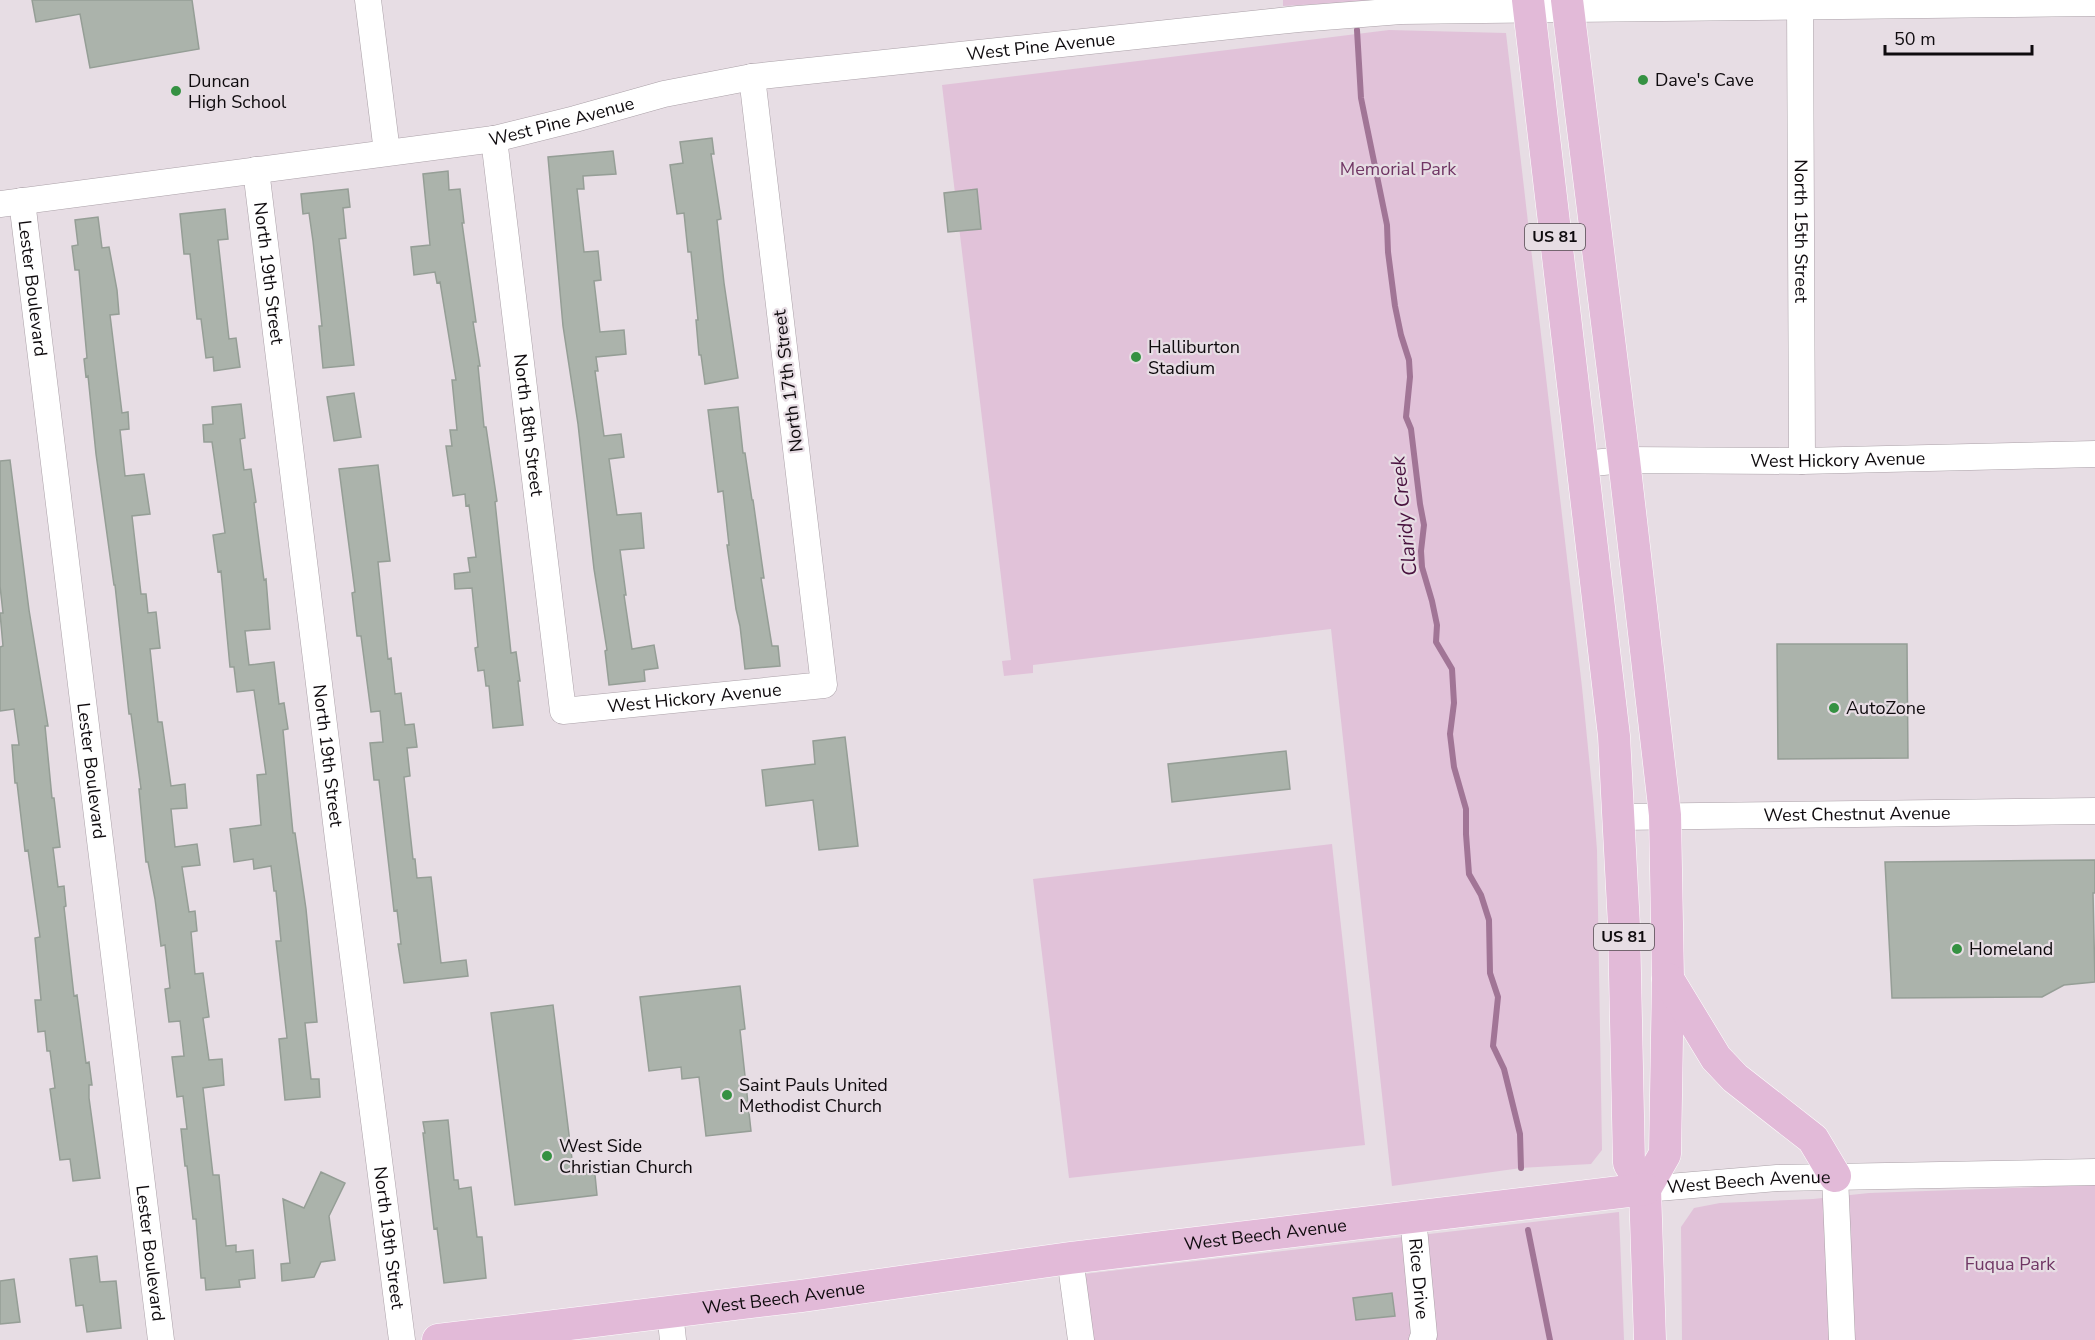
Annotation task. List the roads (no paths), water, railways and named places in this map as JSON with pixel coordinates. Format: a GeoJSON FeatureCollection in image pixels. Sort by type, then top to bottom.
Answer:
{"type":"FeatureCollection","features":[{"type":"Feature","properties":{"kind":"main road","name":"US 81"},"geometry":{"type":"LineString","coordinates":[[1528,5],[1612,715],[1620,817],[1629,1163],[1645,1190]]}},
{"type":"Feature","properties":{"kind":"main road","name":"US 81"},"geometry":{"type":"LineString","coordinates":[[1568,5],[1665,815],[1668,979],[1665,1154],[1645,1190]]}},
{"type":"Feature","properties":{"kind":"main road"},"geometry":{"type":"LineString","coordinates":[[1668,979],[1716,1058],[1735,1078],[1813,1139],[1835,1176]]}},
{"type":"Feature","properties":{"kind":"main road"},"geometry":{"type":"LineString","coordinates":[[1645,1190],[1650,1340]]}},
{"type":"Feature","properties":{"kind":"main road","name":"West Beech Avenue"},"geometry":{"type":"LineString","coordinates":[[438,1340],[671,1326],[801,1296],[1070,1258],[1645,1190]]}},
{"type":"Feature","properties":{"kind":"street"},"geometry":{"type":"LineString","coordinates":[[368,0],[387,152]]}},
{"type":"Feature","properties":{"kind":"street","name":"North 15th Street"},"geometry":{"type":"LineString","coordinates":[[1800,3],[1802,460]]}},
{"type":"Feature","properties":{"kind":"street","name":"West Pine Avenue"},"geometry":{"type":"LineString","coordinates":[[11,203],[494,139],[664,94],[752,77],[1309,18],[1528,5],[2095,3]]}},
{"type":"Feature","properties":{"kind":"street","name":"North 17th Street"},"geometry":{"type":"LineString","coordinates":[[752,77],[824,685]]}},
{"type":"Feature","properties":{"kind":"street","name":"North 18th Street"},"geometry":{"type":"LineString","coordinates":[[494,139],[563,711]]}},
{"type":"Feature","properties":{"kind":"street","name":"North 19th Street"},"geometry":{"type":"LineString","coordinates":[[256,170],[402,1340]]}},
{"type":"Feature","properties":{"kind":"street","name":"Lester Boulevard"},"geometry":{"type":"LineString","coordinates":[[11,203],[161,1340]]}},
{"type":"Feature","properties":{"kind":"street","name":"West Hickory Avenue"},"geometry":{"type":"LineString","coordinates":[[1582,464],[1624,460],[1802,460],[2095,454]]}},
{"type":"Feature","properties":{"kind":"street","name":"West Hickory Avenue"},"geometry":{"type":"LineString","coordinates":[[563,711],[824,685]]}},
{"type":"Feature","properties":{"kind":"street","name":"West Chestnut Avenue"},"geometry":{"type":"LineString","coordinates":[[1620,817],[2095,811]]}},
{"type":"Feature","properties":{"kind":"street","name":"West Beech Avenue"},"geometry":{"type":"LineString","coordinates":[[1645,1190],[1720,1182],[1835,1176],[2095,1172]]}},
{"type":"Feature","properties":{"kind":"street"},"geometry":{"type":"LineString","coordinates":[[1835,1176],[1842,1340]]}},
{"type":"Feature","properties":{"kind":"street","name":"Rice Drive"},"geometry":{"type":"LineString","coordinates":[[1413,1217],[1424,1335],[1422,1340]]}},
{"type":"Feature","properties":{"kind":"street"},"geometry":{"type":"LineString","coordinates":[[1070,1258],[1081,1340]]}},
{"type":"Feature","properties":{"kind":"waterway","name":"Claridy Creek"},"geometry":{"type":"LineString","coordinates":[[1357,30],[1361,98],[1387,225],[1395,306],[1409,360],[1410,377],[1406,417],[1411,429],[1424,525],[1422,567],[1437,625],[1436,642],[1452,669],[1454,703],[1450,734],[1454,767],[1466,809],[1469,874],[1481,895],[1489,920],[1490,973],[1498,997],[1493,1046],[1504,1069],[1520,1134],[1521,1168]]}},
{"type":"Feature","properties":{"kind":"waterway","name":"Claridy Creek"},"geometry":{"type":"LineString","coordinates":[[1528,1230],[1550,1340]]}},
{"type":"Feature","properties":{"kind":"place","name":"Dave's Cave"},"geometry":{"type":"Point","coordinates":[1643,80]}},
{"type":"Feature","properties":{"kind":"place","name":"Duncan High School"},"geometry":{"type":"Point","coordinates":[176,91]}},
{"type":"Feature","properties":{"kind":"place","name":"Halliburton Stadium"},"geometry":{"type":"Point","coordinates":[1136,357]}},
{"type":"Feature","properties":{"kind":"place","name":"AutoZone"},"geometry":{"type":"Point","coordinates":[1834,708]}},
{"type":"Feature","properties":{"kind":"place","name":"Homeland"},"geometry":{"type":"Point","coordinates":[1957,949]}},
{"type":"Feature","properties":{"kind":"place","name":"Saint Pauls United Methodist Church"},"geometry":{"type":"Point","coordinates":[727,1095]}},
{"type":"Feature","properties":{"kind":"place","name":"West Side Christian Church"},"geometry":{"type":"Point","coordinates":[547,1156]}},
{"type":"Feature","properties":{"kind":"park label","name":"Memorial Park"},"geometry":{"type":"Point","coordinates":[1398,169]}},
{"type":"Feature","properties":{"kind":"park label","name":"Fuqua Park"},"geometry":{"type":"Point","coordinates":[2010,1264]}}]}
